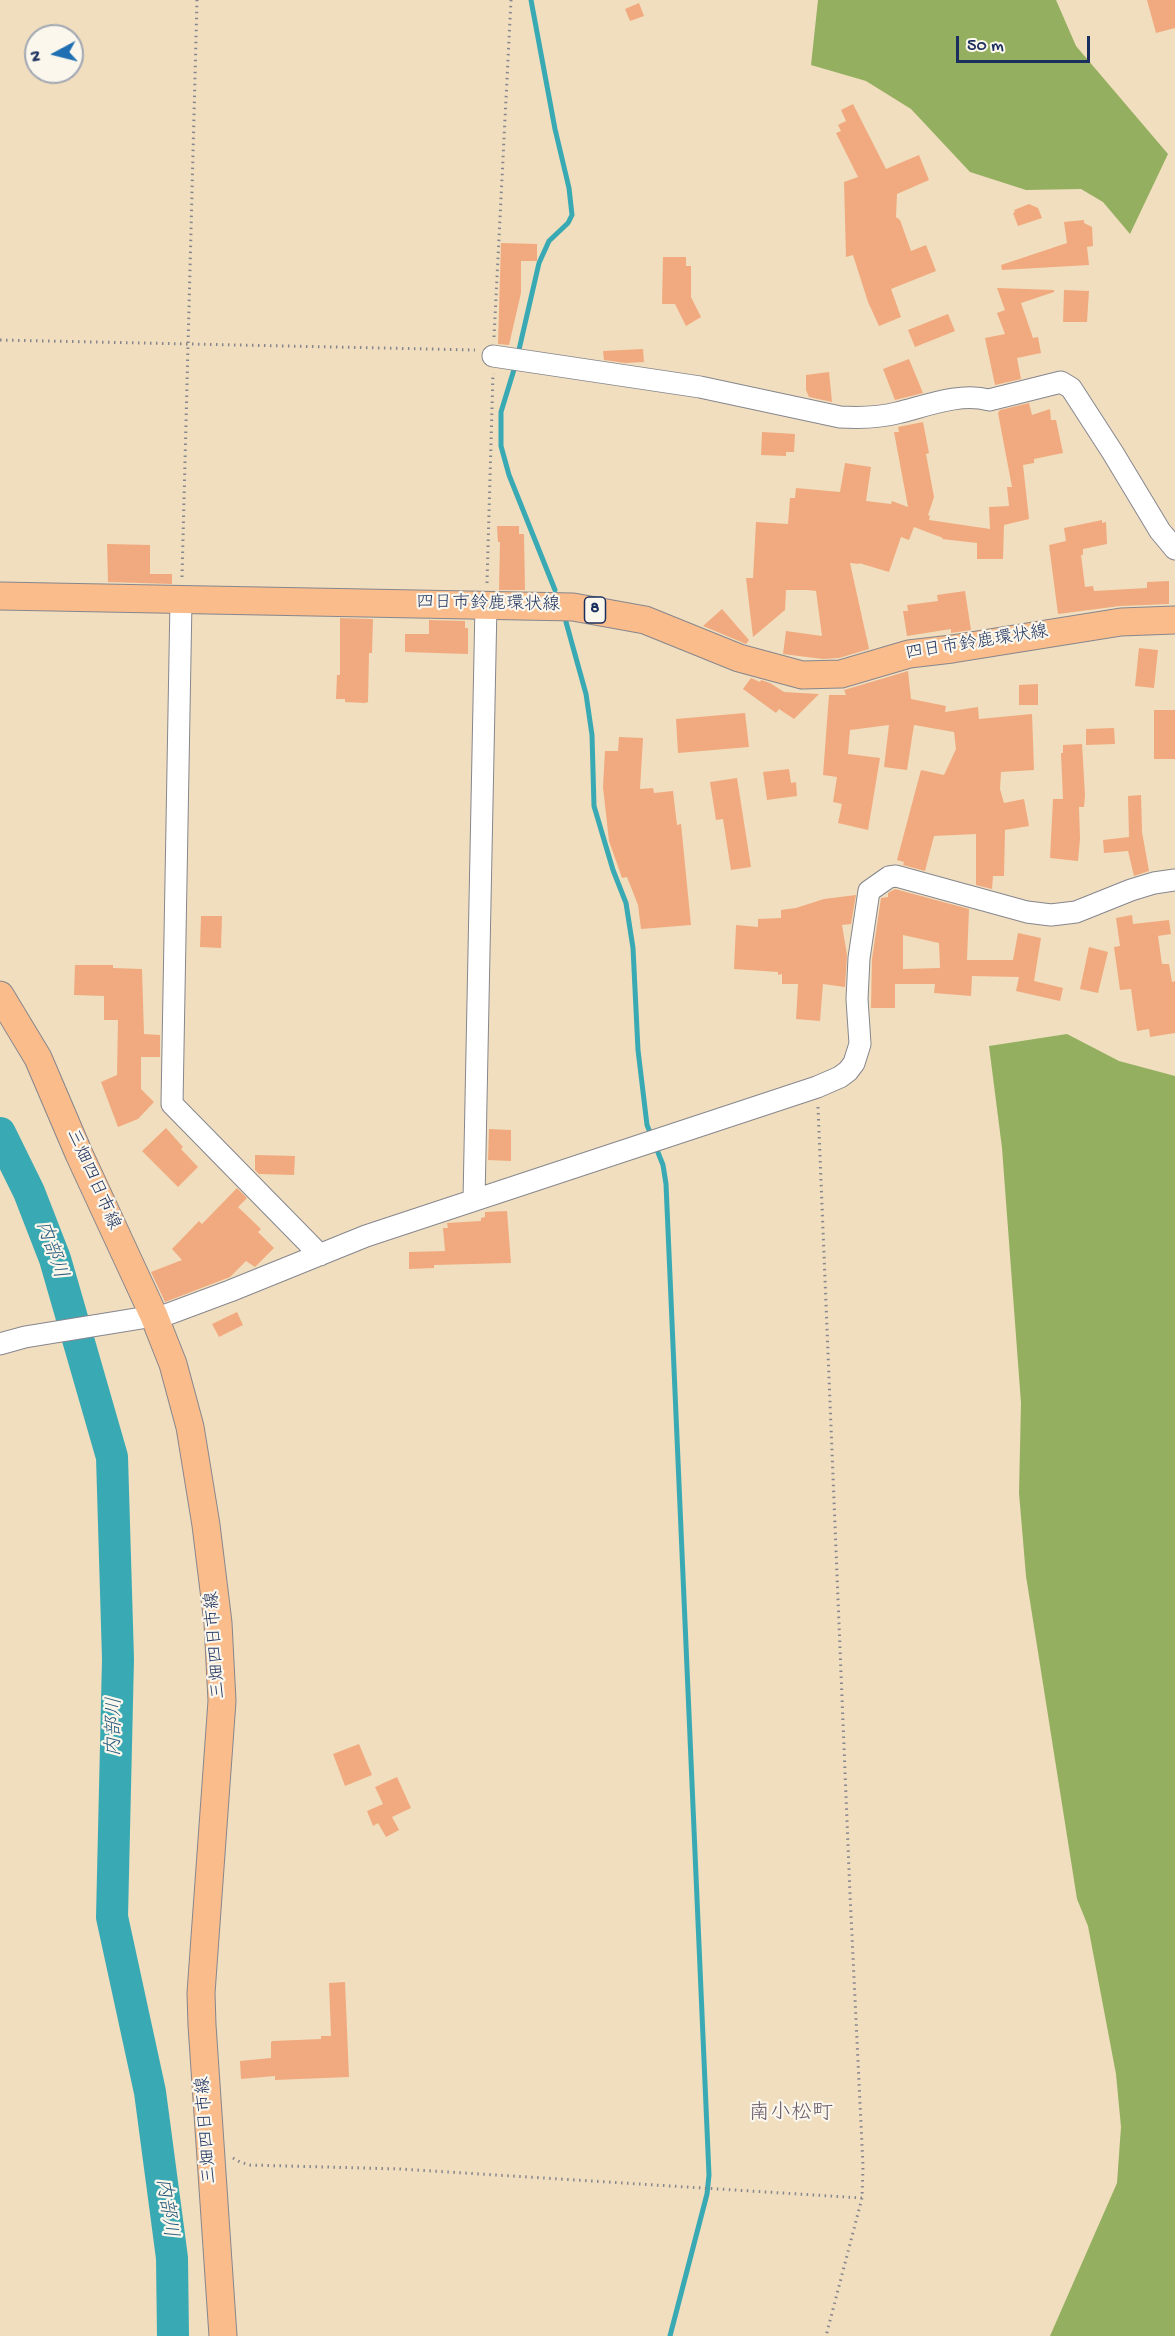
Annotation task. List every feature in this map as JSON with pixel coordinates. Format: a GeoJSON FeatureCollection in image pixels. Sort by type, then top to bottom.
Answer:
{"type":"FeatureCollection","features":[{"type":"Feature","properties":{"kind":"main road","name":"四日市鈴鹿環状線"},"geometry":{"type":"LineString","coordinates":[[0,596],[573,607],[645,620],[739,657],[802,675],[841,674],[909,654],[1121,622],[1175,620]]}},
{"type":"Feature","properties":{"kind":"main road","name":"三畑四日市線"},"geometry":{"type":"LineString","coordinates":[[0,995],[38,1058],[79,1154],[154,1317],[173,1364],[190,1427],[206,1525],[221,1658],[222,1701],[201,2014],[223,2336]]}},
{"type":"Feature","properties":{"kind":"street"},"geometry":{"type":"LineString","coordinates":[[505,356],[700,387],[851,417],[895,414],[942,401],[979,397],[989,400],[1061,382],[1071,388],[1160,531],[1175,549]]}},
{"type":"Feature","properties":{"kind":"street"},"geometry":{"type":"LineString","coordinates":[[181,600],[172,1104],[320,1254]]}},
{"type":"Feature","properties":{"kind":"street"},"geometry":{"type":"LineString","coordinates":[[474,1200],[486,604]]}},
{"type":"Feature","properties":{"kind":"street"},"geometry":{"type":"LineString","coordinates":[[8,1338],[154,1317],[366,1236],[817,1087],[840,1077],[848,1071],[860,1044],[857,999],[859,958],[869,891],[889,878],[896,876],[1027,912],[1051,915],[1076,912],[1131,890],[1175,880]]}},
{"type":"Feature","properties":{"kind":"path"},"geometry":{"type":"LineString","coordinates":[[181,600],[197,0]]}},
{"type":"Feature","properties":{"kind":"path"},"geometry":{"type":"LineString","coordinates":[[486,604],[505,356],[511,0]]}},
{"type":"Feature","properties":{"kind":"path"},"geometry":{"type":"LineString","coordinates":[[0,340],[188,344],[505,356]]}},
{"type":"Feature","properties":{"kind":"path"},"geometry":{"type":"LineString","coordinates":[[817,1087],[863,2166],[862,2198],[826,2336]]}},
{"type":"Feature","properties":{"kind":"path"},"geometry":{"type":"LineString","coordinates":[[230,2153],[236,2161],[250,2165],[400,2169],[862,2198]]}},
{"type":"Feature","properties":{"kind":"green space"},"geometry":{"type":"Polygon","coordinates":[[[818,0],[1056,0],[1076,46],[1168,154],[1130,234],[1103,202],[1081,189],[1026,190],[970,172],[911,109],[866,81],[811,65],[818,0]]]}},
{"type":"Feature","properties":{"kind":"green space"},"geometry":{"type":"Polygon","coordinates":[[[1067,1034],[1119,1061],[1175,1076],[1175,2336],[1050,2336],[1117,2183],[1121,2127],[1116,2074],[1088,1926],[1077,1899],[1026,1576],[1019,1493],[1021,1403],[1002,1148],[989,1046],[1067,1034]]]}},
{"type":"Feature","properties":{"kind":"building"},"geometry":{"type":"Polygon","coordinates":[[[1147,0],[1175,0],[1175,28],[1156,33],[1147,0]]]}},
{"type":"Feature","properties":{"kind":"building"},"geometry":{"type":"Polygon","coordinates":[[[639,3],[644,16],[630,21],[625,9],[639,3]]]}},
{"type":"Feature","properties":{"kind":"building"},"geometry":{"type":"Polygon","coordinates":[[[853,104],[886,169],[919,155],[929,180],[897,194],[896,217],[900,220],[911,251],[926,245],[936,271],[891,289],[901,317],[879,326],[868,302],[853,255],[846,257],[844,182],[858,177],[836,133],[841,131],[838,125],[846,121],[841,110],[853,104]]]}},
{"type":"Feature","properties":{"kind":"building"},"geometry":{"type":"Polygon","coordinates":[[[1029,204],[1038,208],[1042,218],[1018,226],[1014,210],[1029,204]]]}},
{"type":"Feature","properties":{"kind":"building"},"geometry":{"type":"Polygon","coordinates":[[[1084,220],[1084,223],[1092,227],[1093,246],[1087,247],[1089,265],[1002,270],[1001,265],[1067,243],[1064,222],[1084,220]]]}},
{"type":"Feature","properties":{"kind":"building"},"geometry":{"type":"Polygon","coordinates":[[[501,243],[537,244],[537,261],[521,261],[521,293],[509,345],[498,344],[501,243]]]}},
{"type":"Feature","properties":{"kind":"building"},"geometry":{"type":"Polygon","coordinates":[[[663,257],[686,257],[686,266],[691,266],[691,297],[701,317],[686,326],[675,304],[662,304],[663,257]]]}},
{"type":"Feature","properties":{"kind":"building"},"geometry":{"type":"Polygon","coordinates":[[[997,288],[1054,290],[1054,292],[1021,303],[1033,338],[1038,337],[1041,353],[1017,358],[1021,379],[995,385],[985,338],[1005,334],[997,313],[1005,310],[997,288]]]}},
{"type":"Feature","properties":{"kind":"building"},"geometry":{"type":"Polygon","coordinates":[[[1064,290],[1089,291],[1087,322],[1063,322],[1064,290]]]}},
{"type":"Feature","properties":{"kind":"building"},"geometry":{"type":"Polygon","coordinates":[[[948,314],[955,331],[915,347],[908,330],[948,314]]]}},
{"type":"Feature","properties":{"kind":"building"},"geometry":{"type":"Polygon","coordinates":[[[643,349],[644,362],[625,363],[604,360],[603,351],[643,349]]]}},
{"type":"Feature","properties":{"kind":"building"},"geometry":{"type":"Polygon","coordinates":[[[909,359],[923,393],[895,400],[883,369],[909,359]]]}},
{"type":"Feature","properties":{"kind":"building"},"geometry":{"type":"Polygon","coordinates":[[[829,372],[832,402],[809,397],[806,390],[806,375],[829,372]]]}},
{"type":"Feature","properties":{"kind":"building"},"geometry":{"type":"Polygon","coordinates":[[[1029,403],[1032,415],[1050,409],[1051,420],[1056,420],[1063,453],[1034,459],[1034,463],[1023,465],[1029,519],[1004,525],[1003,559],[977,559],[977,543],[942,539],[914,527],[909,540],[901,537],[889,572],[859,563],[850,563],[869,649],[839,658],[823,659],[783,654],[786,631],[822,636],[816,591],[807,590],[786,590],[785,610],[753,637],[746,578],[753,578],[756,522],[788,524],[790,498],[795,498],[796,488],[840,492],[845,463],[871,467],[866,501],[891,504],[892,501],[908,507],[894,432],[899,432],[898,427],[923,422],[934,497],[928,515],[929,520],[990,529],[989,507],[1009,506],[1007,487],[1012,487],[998,413],[1000,410],[1029,403]]]}},
{"type":"Feature","properties":{"kind":"building"},"geometry":{"type":"Polygon","coordinates":[[[762,432],[795,434],[794,452],[786,452],[786,456],[761,455],[762,432]]]}},
{"type":"Feature","properties":{"kind":"building"},"geometry":{"type":"Polygon","coordinates":[[[1102,520],[1102,523],[1106,522],[1107,544],[1083,549],[1083,555],[1081,555],[1085,587],[1093,586],[1094,591],[1147,588],[1147,582],[1169,581],[1169,604],[1120,606],[1058,614],[1049,545],[1066,541],[1064,528],[1102,520]]]}},
{"type":"Feature","properties":{"kind":"building"},"geometry":{"type":"Polygon","coordinates":[[[497,526],[519,526],[519,534],[524,534],[525,590],[499,590],[500,542],[498,542],[497,526]]]}},
{"type":"Feature","properties":{"kind":"building"},"geometry":{"type":"Polygon","coordinates":[[[107,544],[150,545],[150,574],[172,574],[172,584],[108,582],[107,544]]]}},
{"type":"Feature","properties":{"kind":"building"},"geometry":{"type":"Polygon","coordinates":[[[965,591],[971,630],[951,633],[951,629],[907,636],[903,611],[908,611],[907,605],[938,601],[937,595],[965,591]]]}},
{"type":"Feature","properties":{"kind":"building"},"geometry":{"type":"Polygon","coordinates":[[[722,609],[749,640],[746,644],[703,626],[722,609]]]}},
{"type":"Feature","properties":{"kind":"building"},"geometry":{"type":"Polygon","coordinates":[[[340,618],[373,619],[372,653],[369,653],[368,702],[365,703],[336,699],[337,675],[340,675],[340,618]]]}},
{"type":"Feature","properties":{"kind":"building"},"geometry":{"type":"Polygon","coordinates":[[[429,620],[465,621],[465,628],[468,628],[468,654],[405,652],[405,634],[429,634],[429,620]]]}},
{"type":"Feature","properties":{"kind":"building"},"geometry":{"type":"Polygon","coordinates":[[[1139,648],[1158,650],[1154,688],[1135,686],[1139,648]]]}},
{"type":"Feature","properties":{"kind":"building"},"geometry":{"type":"Polygon","coordinates":[[[908,671],[911,699],[946,706],[945,712],[978,707],[979,719],[1032,714],[1034,770],[1001,772],[1000,789],[1004,803],[1024,799],[1029,826],[1005,830],[1004,876],[993,876],[992,889],[976,885],[976,834],[934,836],[925,871],[903,865],[904,862],[897,860],[921,770],[944,775],[956,749],[954,732],[914,725],[907,770],[884,767],[889,725],[850,730],[848,754],[880,758],[868,830],[838,823],[842,804],[833,802],[837,777],[823,775],[829,695],[846,695],[844,690],[908,671]]]}},
{"type":"Feature","properties":{"kind":"building"},"geometry":{"type":"Polygon","coordinates":[[[751,678],[770,683],[784,692],[819,694],[794,719],[779,709],[776,713],[743,689],[751,678]]]}},
{"type":"Feature","properties":{"kind":"building"},"geometry":{"type":"Polygon","coordinates":[[[1038,684],[1038,705],[1019,705],[1019,685],[1038,684]]]}},
{"type":"Feature","properties":{"kind":"building"},"geometry":{"type":"Polygon","coordinates":[[[1154,710],[1175,710],[1175,759],[1154,759],[1154,710]]]}},
{"type":"Feature","properties":{"kind":"building"},"geometry":{"type":"Polygon","coordinates":[[[745,713],[749,747],[678,753],[676,719],[745,713]]]}},
{"type":"Feature","properties":{"kind":"building"},"geometry":{"type":"Polygon","coordinates":[[[1114,728],[1115,744],[1086,745],[1086,729],[1114,728]]]}},
{"type":"Feature","properties":{"kind":"building"},"geometry":{"type":"Polygon","coordinates":[[[619,737],[643,738],[640,789],[653,788],[654,793],[673,791],[677,825],[681,824],[691,925],[641,929],[638,905],[627,877],[622,878],[609,841],[603,787],[605,751],[618,751],[619,737]]]}},
{"type":"Feature","properties":{"kind":"building"},"geometry":{"type":"Polygon","coordinates":[[[1082,744],[1085,795],[1084,807],[1079,807],[1078,861],[1050,858],[1053,799],[1063,799],[1061,753],[1063,753],[1063,745],[1082,744]]]}},
{"type":"Feature","properties":{"kind":"building"},"geometry":{"type":"Polygon","coordinates":[[[789,769],[791,783],[796,782],[797,796],[767,800],[763,772],[789,769]]]}},
{"type":"Feature","properties":{"kind":"building"},"geometry":{"type":"Polygon","coordinates":[[[737,778],[751,867],[731,870],[723,819],[716,820],[710,782],[737,778]]]}},
{"type":"Feature","properties":{"kind":"building"},"geometry":{"type":"Polygon","coordinates":[[[1141,795],[1142,832],[1149,871],[1134,876],[1128,851],[1104,853],[1103,840],[1129,837],[1128,796],[1141,795]]]}},
{"type":"Feature","properties":{"kind":"building"},"geometry":{"type":"Polygon","coordinates":[[[895,889],[969,909],[967,960],[1013,960],[1018,933],[1041,938],[1034,981],[1063,988],[1060,1001],[1016,991],[1019,977],[972,976],[971,996],[934,993],[935,984],[895,984],[895,1008],[871,1008],[872,959],[881,898],[888,897],[888,893],[895,889]],[[903,935],[903,969],[940,968],[939,943],[903,935]]]}},
{"type":"Feature","properties":{"kind":"building"},"geometry":{"type":"Polygon","coordinates":[[[856,895],[851,924],[842,925],[847,955],[845,987],[823,984],[820,1021],[796,1019],[798,984],[782,984],[782,974],[734,969],[736,925],[758,927],[758,919],[781,918],[781,910],[824,899],[856,895]]]}},
{"type":"Feature","properties":{"kind":"building"},"geometry":{"type":"Polygon","coordinates":[[[1132,915],[1133,924],[1169,920],[1171,934],[1158,936],[1162,964],[1169,964],[1172,982],[1175,981],[1175,1033],[1150,1037],[1149,1029],[1137,1031],[1131,989],[1120,990],[1114,947],[1120,946],[1116,918],[1132,915]]]}},
{"type":"Feature","properties":{"kind":"building"},"geometry":{"type":"Polygon","coordinates":[[[201,916],[222,916],[221,948],[200,947],[201,916]]]}},
{"type":"Feature","properties":{"kind":"building"},"geometry":{"type":"Polygon","coordinates":[[[1089,947],[1108,952],[1098,993],[1080,989],[1089,947]]]}},
{"type":"Feature","properties":{"kind":"building"},"geometry":{"type":"Polygon","coordinates":[[[75,965],[113,965],[113,968],[142,969],[144,1034],[160,1035],[160,1057],[141,1057],[141,1089],[154,1102],[138,1119],[118,1127],[101,1082],[117,1075],[118,1020],[104,1020],[104,996],[74,995],[75,965]]]}},
{"type":"Feature","properties":{"kind":"building"},"geometry":{"type":"Polygon","coordinates":[[[166,1128],[198,1167],[178,1187],[142,1151],[166,1128]]]}},
{"type":"Feature","properties":{"kind":"building"},"geometry":{"type":"Polygon","coordinates":[[[489,1129],[511,1130],[511,1161],[488,1160],[489,1129]]]}},
{"type":"Feature","properties":{"kind":"building"},"geometry":{"type":"Polygon","coordinates":[[[255,1155],[295,1156],[294,1175],[259,1174],[255,1170],[255,1155]]]}},
{"type":"Feature","properties":{"kind":"building"},"geometry":{"type":"Polygon","coordinates":[[[237,1188],[247,1198],[238,1207],[261,1229],[258,1232],[274,1248],[255,1267],[246,1261],[230,1277],[165,1302],[151,1272],[182,1260],[172,1249],[199,1221],[202,1224],[237,1188]]]}},
{"type":"Feature","properties":{"kind":"building"},"geometry":{"type":"Polygon","coordinates":[[[507,1211],[511,1263],[434,1265],[434,1268],[409,1269],[409,1252],[445,1251],[443,1228],[448,1228],[447,1223],[481,1221],[481,1218],[485,1217],[485,1212],[507,1211]]]}},
{"type":"Feature","properties":{"kind":"building"},"geometry":{"type":"Polygon","coordinates":[[[237,1312],[243,1325],[219,1337],[212,1324],[237,1312]]]}},
{"type":"Feature","properties":{"kind":"building"},"geometry":{"type":"Polygon","coordinates":[[[359,1744],[372,1775],[345,1786],[333,1754],[359,1744]]]}},
{"type":"Feature","properties":{"kind":"building"},"geometry":{"type":"Polygon","coordinates":[[[397,1777],[411,1808],[392,1817],[399,1830],[386,1837],[378,1823],[373,1826],[367,1811],[383,1804],[375,1787],[397,1777]]]}},
{"type":"Feature","properties":{"kind":"building"},"geometry":{"type":"Polygon","coordinates":[[[345,1982],[349,2077],[275,2080],[275,2076],[241,2079],[240,2061],[271,2058],[271,2042],[273,2041],[321,2039],[321,2036],[331,2036],[329,1983],[345,1982]]]}},
{"type":"Feature","properties":{"kind":"waterway"},"geometry":{"type":"LineString","coordinates":[[518,354],[539,263],[549,241],[568,223],[572,215],[569,188],[555,129],[531,0]]}},
{"type":"Feature","properties":{"kind":"waterway"},"geometry":{"type":"LineString","coordinates":[[516,363],[501,412],[501,446],[509,475],[555,590]]}},
{"type":"Feature","properties":{"kind":"waterway"},"geometry":{"type":"LineString","coordinates":[[566,622],[586,694],[592,735],[594,806],[613,870],[626,903],[633,948],[638,1050],[647,1125],[652,1137]]}},
{"type":"Feature","properties":{"kind":"waterway","name":"内部川"},"geometry":{"type":"LineString","coordinates":[[0,1133],[29,1192],[55,1259],[112,1457],[118,1659],[112,1917],[150,2092],[172,2258],[173,2336]]}},
{"type":"Feature","properties":{"kind":"waterway"},"geometry":{"type":"LineString","coordinates":[[655,1145],[663,1165],[666,1184],[709,2175],[707,2194],[670,2336]]}},
{"type":"Feature","properties":{"kind":"district","name":"南小松町"},"geometry":{"type":"Point","coordinates":[791,2115]}}]}
